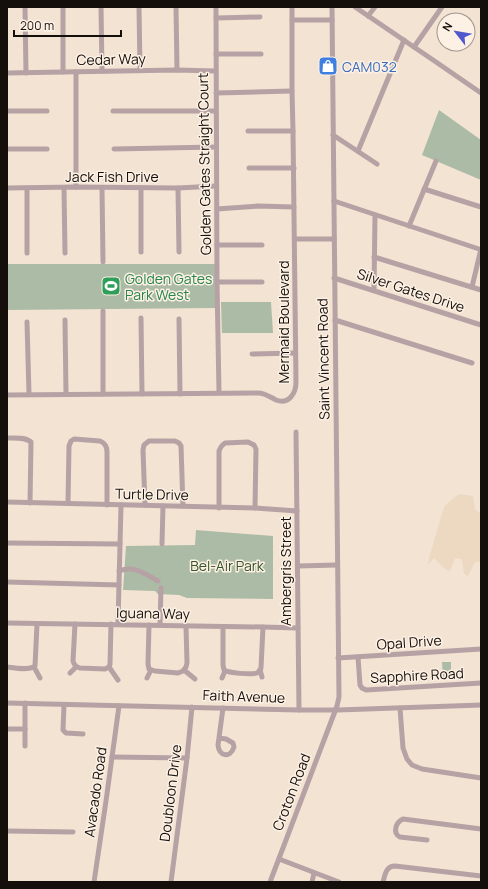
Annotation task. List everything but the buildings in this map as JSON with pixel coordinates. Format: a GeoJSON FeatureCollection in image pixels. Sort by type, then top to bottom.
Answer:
{"type":"FeatureCollection","features":[{"type":"Feature","properties":{"kind":"street"},"geometry":{"type":"LineString","coordinates":[[25,7],[26,72]]}},
{"type":"Feature","properties":{"kind":"street"},"geometry":{"type":"LineString","coordinates":[[63,7],[63,72]]}},
{"type":"Feature","properties":{"kind":"street"},"geometry":{"type":"LineString","coordinates":[[101,7],[102,72]]}},
{"type":"Feature","properties":{"kind":"street"},"geometry":{"type":"LineString","coordinates":[[139,7],[140,70]]}},
{"type":"Feature","properties":{"kind":"street"},"geometry":{"type":"LineString","coordinates":[[176,7],[177,70]]}},
{"type":"Feature","properties":{"kind":"street","name":"Golden Gates Straight Court"},"geometry":{"type":"LineString","coordinates":[[216,7],[215,71],[216,186],[218,208],[217,282],[219,393]]}},
{"type":"Feature","properties":{"kind":"street","name":"Mermaid Boulevard"},"geometry":{"type":"LineString","coordinates":[[7,395],[258,392],[264,393],[280,401],[288,400],[292,396],[296,385],[292,7]]}},
{"type":"Feature","properties":{"kind":"street","name":"Saint Vincent Road"},"geometry":{"type":"LineString","coordinates":[[332,7],[338,565],[338,697],[335,710]]}},
{"type":"Feature","properties":{"kind":"street"},"geometry":{"type":"LineString","coordinates":[[355,7],[481,94]]}},
{"type":"Feature","properties":{"kind":"street"},"geometry":{"type":"LineString","coordinates":[[368,16],[375,7]]}},
{"type":"Feature","properties":{"kind":"street"},"geometry":{"type":"LineString","coordinates":[[414,47],[442,7]]}},
{"type":"Feature","properties":{"kind":"street"},"geometry":{"type":"LineString","coordinates":[[216,18],[260,17]]}},
{"type":"Feature","properties":{"kind":"street"},"geometry":{"type":"LineString","coordinates":[[292,20],[332,20]]}},
{"type":"Feature","properties":{"kind":"street"},"geometry":{"type":"LineString","coordinates":[[358,151],[404,40]]}},
{"type":"Feature","properties":{"kind":"street"},"geometry":{"type":"LineString","coordinates":[[216,54],[261,54]]}},
{"type":"Feature","properties":{"kind":"street","name":"Cedar Way"},"geometry":{"type":"LineString","coordinates":[[7,73],[140,70],[215,71]]}},
{"type":"Feature","properties":{"kind":"street"},"geometry":{"type":"LineString","coordinates":[[76,72],[76,187]]}},
{"type":"Feature","properties":{"kind":"street"},"geometry":{"type":"LineString","coordinates":[[216,92],[292,91]]}},
{"type":"Feature","properties":{"kind":"street"},"geometry":{"type":"LineString","coordinates":[[7,112],[47,111]]}},
{"type":"Feature","properties":{"kind":"street"},"geometry":{"type":"LineString","coordinates":[[113,111],[216,111]]}},
{"type":"Feature","properties":{"kind":"street"},"geometry":{"type":"LineString","coordinates":[[248,131],[293,131]]}},
{"type":"Feature","properties":{"kind":"street"},"geometry":{"type":"LineString","coordinates":[[333,135],[377,164]]}},
{"type":"Feature","properties":{"kind":"street"},"geometry":{"type":"LineString","coordinates":[[114,149],[216,147]]}},
{"type":"Feature","properties":{"kind":"street"},"geometry":{"type":"LineString","coordinates":[[7,149],[47,149]]}},
{"type":"Feature","properties":{"kind":"street"},"geometry":{"type":"LineString","coordinates":[[409,226],[436,161]]}},
{"type":"Feature","properties":{"kind":"street"},"geometry":{"type":"LineString","coordinates":[[248,168],[294,168]]}},
{"type":"Feature","properties":{"kind":"street","name":"Jack Fish Drive"},"geometry":{"type":"LineString","coordinates":[[7,188],[178,188],[216,186]]}},
{"type":"Feature","properties":{"kind":"street"},"geometry":{"type":"LineString","coordinates":[[27,188],[27,253]]}},
{"type":"Feature","properties":{"kind":"street"},"geometry":{"type":"LineString","coordinates":[[64,188],[65,252]]}},
{"type":"Feature","properties":{"kind":"street"},"geometry":{"type":"LineString","coordinates":[[102,188],[103,262]]}},
{"type":"Feature","properties":{"kind":"street"},"geometry":{"type":"LineString","coordinates":[[141,188],[141,252]]}},
{"type":"Feature","properties":{"kind":"street"},"geometry":{"type":"LineString","coordinates":[[178,188],[179,252]]}},
{"type":"Feature","properties":{"kind":"street"},"geometry":{"type":"LineString","coordinates":[[424,189],[481,207]]}},
{"type":"Feature","properties":{"kind":"street"},"geometry":{"type":"LineString","coordinates":[[334,201],[477,248],[480,250],[480,253],[472,287]]}},
{"type":"Feature","properties":{"kind":"street"},"geometry":{"type":"LineString","coordinates":[[218,208],[258,206],[294,207]]}},
{"type":"Feature","properties":{"kind":"street"},"geometry":{"type":"LineString","coordinates":[[374,290],[375,215]]}},
{"type":"Feature","properties":{"kind":"street"},"geometry":{"type":"LineString","coordinates":[[295,239],[334,239]]}},
{"type":"Feature","properties":{"kind":"street"},"geometry":{"type":"LineString","coordinates":[[217,244],[262,245]]}},
{"type":"Feature","properties":{"kind":"street"},"geometry":{"type":"LineString","coordinates":[[374,257],[481,290]]}},
{"type":"Feature","properties":{"kind":"street","name":"Silver Gates Drive"},"geometry":{"type":"LineString","coordinates":[[334,278],[481,325]]}},
{"type":"Feature","properties":{"kind":"street"},"geometry":{"type":"LineString","coordinates":[[217,282],[262,282]]}},
{"type":"Feature","properties":{"kind":"street"},"geometry":{"type":"LineString","coordinates":[[103,311],[103,394]]}},
{"type":"Feature","properties":{"kind":"street"},"geometry":{"type":"LineString","coordinates":[[141,318],[142,394]]}},
{"type":"Feature","properties":{"kind":"street"},"geometry":{"type":"LineString","coordinates":[[179,319],[180,394]]}},
{"type":"Feature","properties":{"kind":"street"},"geometry":{"type":"LineString","coordinates":[[65,320],[66,394]]}},
{"type":"Feature","properties":{"kind":"street"},"geometry":{"type":"LineString","coordinates":[[335,320],[472,363]]}},
{"type":"Feature","properties":{"kind":"street"},"geometry":{"type":"LineString","coordinates":[[27,322],[29,394]]}},
{"type":"Feature","properties":{"kind":"street"},"geometry":{"type":"LineString","coordinates":[[252,354],[295,353]]}},
{"type":"Feature","properties":{"kind":"street","name":"Ambergris Street"},"geometry":{"type":"LineString","coordinates":[[296,432],[299,710]]}},
{"type":"Feature","properties":{"kind":"street"},"geometry":{"type":"LineString","coordinates":[[7,438],[26,439],[31,442],[30,503]]}},
{"type":"Feature","properties":{"kind":"street"},"geometry":{"type":"LineString","coordinates":[[68,503],[69,446],[71,441],[75,439],[100,441],[104,442],[106,446],[107,505]]}},
{"type":"Feature","properties":{"kind":"street"},"geometry":{"type":"LineString","coordinates":[[145,505],[143,450],[145,444],[150,440],[175,441],[179,442],[181,446],[182,506]]}},
{"type":"Feature","properties":{"kind":"street"},"geometry":{"type":"LineString","coordinates":[[219,508],[220,448],[225,443],[248,442],[254,445],[256,449],[255,508]]}},
{"type":"Feature","properties":{"kind":"street","name":"Turtle Drive"},"geometry":{"type":"LineString","coordinates":[[7,502],[255,508],[297,511]]}},
{"type":"Feature","properties":{"kind":"street"},"geometry":{"type":"LineString","coordinates":[[118,624],[121,505]]}},
{"type":"Feature","properties":{"kind":"street"},"geometry":{"type":"LineString","coordinates":[[162,544],[163,506]]}},
{"type":"Feature","properties":{"kind":"street"},"geometry":{"type":"LineString","coordinates":[[7,543],[120,544]]}},
{"type":"Feature","properties":{"kind":"street"},"geometry":{"type":"LineString","coordinates":[[298,566],[338,565]]}},
{"type":"Feature","properties":{"kind":"street"},"geometry":{"type":"LineString","coordinates":[[119,571],[131,568],[158,581]]}},
{"type":"Feature","properties":{"kind":"street"},"geometry":{"type":"LineString","coordinates":[[7,582],[119,585]]}},
{"type":"Feature","properties":{"kind":"street"},"geometry":{"type":"LineString","coordinates":[[160,625],[161,588]]}},
{"type":"Feature","properties":{"kind":"street","name":"Iguana Way"},"geometry":{"type":"LineString","coordinates":[[7,623],[298,628]]}},
{"type":"Feature","properties":{"kind":"street"},"geometry":{"type":"LineString","coordinates":[[37,624],[36,664],[34,667],[40,678]]}},
{"type":"Feature","properties":{"kind":"street"},"geometry":{"type":"LineString","coordinates":[[75,624],[73,661],[76,667]]}},
{"type":"Feature","properties":{"kind":"street"},"geometry":{"type":"LineString","coordinates":[[111,624],[109,667],[118,680]]}},
{"type":"Feature","properties":{"kind":"street"},"geometry":{"type":"LineString","coordinates":[[149,625],[148,664],[151,670]]}},
{"type":"Feature","properties":{"kind":"street"},"geometry":{"type":"LineString","coordinates":[[151,670],[178,673],[184,670],[187,663],[186,626]]}},
{"type":"Feature","properties":{"kind":"street"},"geometry":{"type":"LineString","coordinates":[[222,678],[225,671],[223,667],[223,627]]}},
{"type":"Feature","properties":{"kind":"street"},"geometry":{"type":"LineString","coordinates":[[262,677],[260,670],[263,627]]}},
{"type":"Feature","properties":{"kind":"street","name":"Opal Drive"},"geometry":{"type":"LineString","coordinates":[[338,658],[481,650]]}},
{"type":"Feature","properties":{"kind":"street","name":"Sapphire Road"},"geometry":{"type":"LineString","coordinates":[[358,657],[360,685],[366,690],[481,683]]}},
{"type":"Feature","properties":{"kind":"street"},"geometry":{"type":"LineString","coordinates":[[7,667],[34,667]]}},
{"type":"Feature","properties":{"kind":"street"},"geometry":{"type":"LineString","coordinates":[[76,667],[109,667]]}},
{"type":"Feature","properties":{"kind":"street"},"geometry":{"type":"LineString","coordinates":[[70,673],[76,667]]}},
{"type":"Feature","properties":{"kind":"street"},"geometry":{"type":"LineString","coordinates":[[147,678],[151,670]]}},
{"type":"Feature","properties":{"kind":"street"},"geometry":{"type":"LineString","coordinates":[[184,670],[195,679]]}},
{"type":"Feature","properties":{"kind":"street"},"geometry":{"type":"LineString","coordinates":[[225,671],[253,674],[260,670]]}},
{"type":"Feature","properties":{"kind":"street","name":"Faith Avenue"},"geometry":{"type":"LineString","coordinates":[[7,703],[299,710],[481,705]]}},
{"type":"Feature","properties":{"kind":"street"},"geometry":{"type":"LineString","coordinates":[[25,703],[25,746]]}},
{"type":"Feature","properties":{"kind":"street"},"geometry":{"type":"LineString","coordinates":[[64,705],[63,730],[66,733],[83,734]]}},
{"type":"Feature","properties":{"kind":"street","name":"Avacado Road"},"geometry":{"type":"LineString","coordinates":[[94,882],[118,706]]}},
{"type":"Feature","properties":{"kind":"street","name":"Doubloon Drive"},"geometry":{"type":"LineString","coordinates":[[171,882],[192,707]]}},
{"type":"Feature","properties":{"kind":"street"},"geometry":{"type":"LineString","coordinates":[[219,738],[223,708]]}},
{"type":"Feature","properties":{"kind":"street"},"geometry":{"type":"LineString","coordinates":[[400,708],[403,748],[407,759],[412,765],[422,770],[481,778]]}},
{"type":"Feature","properties":{"kind":"street","name":"Croton Road"},"geometry":{"type":"LineString","coordinates":[[270,882],[335,710]]}},
{"type":"Feature","properties":{"kind":"street"},"geometry":{"type":"LineString","coordinates":[[7,729],[25,729]]}},
{"type":"Feature","properties":{"kind":"street"},"geometry":{"type":"LineString","coordinates":[[112,757],[187,758]]}},
{"type":"Feature","properties":{"kind":"street"},"geometry":{"type":"LineString","coordinates":[[427,840],[397,836],[395,831],[396,826],[403,819],[481,829]]}},
{"type":"Feature","properties":{"kind":"street"},"geometry":{"type":"LineString","coordinates":[[7,831],[73,832]]}},
{"type":"Feature","properties":{"kind":"street"},"geometry":{"type":"LineString","coordinates":[[279,859],[339,882]]}},
{"type":"Feature","properties":{"kind":"street"},"geometry":{"type":"LineString","coordinates":[[383,882],[390,866],[481,876]]}},
{"type":"Feature","properties":{"kind":"street"},"geometry":{"type":"LineString","coordinates":[[312,882],[314,873]]}},
{"type":"Feature","properties":{"kind":"shaded area"},"geometry":{"type":"Polygon","coordinates":[[[459,494],[473,496],[475,509],[481,514],[481,562],[475,562],[468,576],[464,574],[462,559],[455,558],[450,571],[445,569],[434,558],[428,565],[444,507],[459,494]]]}},
{"type":"Feature","properties":{"kind":"green space"},"geometry":{"type":"Polygon","coordinates":[[[439,110],[481,140],[481,180],[422,155],[439,110]]]}},
{"type":"Feature","properties":{"kind":"green space","name":"Golden Gates Park West"},"geometry":{"type":"Polygon","coordinates":[[[7,264],[215,264],[215,308],[7,310],[7,264]]]}},
{"type":"Feature","properties":{"kind":"green space"},"geometry":{"type":"Polygon","coordinates":[[[221,302],[271,302],[273,333],[222,333],[221,302]]]}},
{"type":"Feature","properties":{"kind":"green space","name":"Bel-Air Park"},"geometry":{"type":"Polygon","coordinates":[[[196,530],[273,536],[273,599],[187,598],[179,595],[158,594],[155,591],[123,590],[126,546],[195,545],[196,530]]]}},
{"type":"Feature","properties":{"kind":"green space"},"geometry":{"type":"Polygon","coordinates":[[[442,662],[451,662],[451,677],[443,677],[442,662]]]}},
{"type":"Feature","properties":{"kind":"place","name":"CAM032"},"geometry":{"type":"Point","coordinates":[328,66]}},
{"type":"Feature","properties":{"kind":"place","name":"Golden Gates Park West"},"geometry":{"type":"Point","coordinates":[111,286]}}]}
